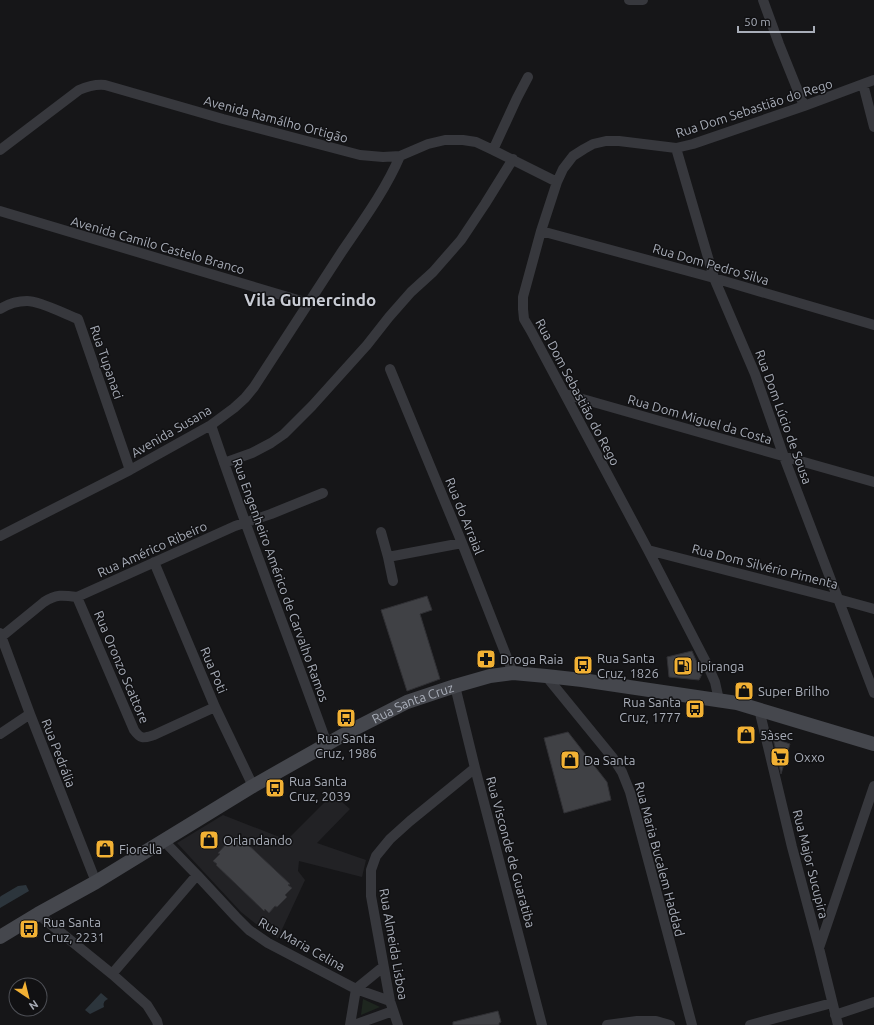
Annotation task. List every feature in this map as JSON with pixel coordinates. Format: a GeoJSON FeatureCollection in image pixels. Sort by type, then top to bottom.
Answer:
{"type":"FeatureCollection","features":[{"type":"Feature","properties":{"kind":"main road","name":"Rua Santa Cruz"},"geometry":{"type":"LineString","coordinates":[[0,937],[96,882],[253,786],[372,719],[407,702],[490,676],[513,673],[546,676],[590,681],[737,703],[874,744]]}},
{"type":"Feature","properties":{"kind":"street"},"geometry":{"type":"LineString","coordinates":[[629,0],[643,0]]}},
{"type":"Feature","properties":{"kind":"street"},"geometry":{"type":"LineString","coordinates":[[763,0],[804,106]]}},
{"type":"Feature","properties":{"kind":"street"},"geometry":{"type":"LineString","coordinates":[[493,150],[528,77]]}},
{"type":"Feature","properties":{"kind":"street","name":"Rua Dom Sebastião do Rego"},"geometry":{"type":"LineString","coordinates":[[719,700],[712,674],[648,550],[524,319],[523,297],[540,231],[557,182],[563,169],[573,156],[584,149],[593,144],[606,141],[619,141],[676,148],[804,106],[874,80]]}},
{"type":"Feature","properties":{"kind":"street","name":"Avenida Ramálho Ortigão"},"geometry":{"type":"LineString","coordinates":[[0,150],[79,90],[97,84],[360,156],[400,156],[428,144],[445,140],[476,142],[557,182]]}},
{"type":"Feature","properties":{"kind":"street"},"geometry":{"type":"LineString","coordinates":[[863,84],[874,127]]}},
{"type":"Feature","properties":{"kind":"street","name":"Rua Dom Lúcio de Sousa"},"geometry":{"type":"LineString","coordinates":[[676,148],[714,278],[755,374],[784,457],[874,693]]}},
{"type":"Feature","properties":{"kind":"street","name":"Avenida Susana"},"geometry":{"type":"LineString","coordinates":[[0,536],[130,470],[211,425],[245,398],[390,178],[400,156]]}},
{"type":"Feature","properties":{"kind":"street"},"geometry":{"type":"LineString","coordinates":[[224,463],[252,453],[271,444],[284,434],[312,406],[367,345],[411,292],[434,272],[461,240],[486,204],[513,159]]}},
{"type":"Feature","properties":{"kind":"street","name":"Avenida Camilo Castelo Branco"},"geometry":{"type":"LineString","coordinates":[[0,212],[308,303]]}},
{"type":"Feature","properties":{"kind":"street","name":"Rua Dom Pedro Silva"},"geometry":{"type":"LineString","coordinates":[[540,231],[714,278],[874,325]]}},
{"type":"Feature","properties":{"kind":"street","name":"Rua Tupanaci"},"geometry":{"type":"LineString","coordinates":[[0,309],[17,302],[28,301],[39,303],[78,319],[130,470]]}},
{"type":"Feature","properties":{"kind":"street","name":"Rua do Arraial"},"geometry":{"type":"LineString","coordinates":[[390,369],[462,543],[513,673]]}},
{"type":"Feature","properties":{"kind":"street","name":"Rua Dom Miguel da Costa"},"geometry":{"type":"LineString","coordinates":[[565,394],[874,482]]}},
{"type":"Feature","properties":{"kind":"street","name":"Rua Engenheiro Américo de Carvalho Ramos"},"geometry":{"type":"LineString","coordinates":[[211,425],[245,523],[294,651],[327,744]]}},
{"type":"Feature","properties":{"kind":"street","name":"Rua Américo Ribeiro"},"geometry":{"type":"LineString","coordinates":[[0,636],[51,598],[62,595],[77,597],[235,526],[323,493]]}},
{"type":"Feature","properties":{"kind":"street"},"geometry":{"type":"LineString","coordinates":[[380,532],[388,557],[393,581]]}},
{"type":"Feature","properties":{"kind":"street"},"geometry":{"type":"LineString","coordinates":[[388,557],[462,543]]}},
{"type":"Feature","properties":{"kind":"street","name":"Rua Dom Silvério Pimenta"},"geometry":{"type":"LineString","coordinates":[[648,550],[838,598],[874,609]]}},
{"type":"Feature","properties":{"kind":"street","name":"Rua Poti"},"geometry":{"type":"LineString","coordinates":[[154,562],[215,707],[253,786]]}},
{"type":"Feature","properties":{"kind":"street","name":"Rua Oronzo Scattore"},"geometry":{"type":"LineString","coordinates":[[77,597],[134,730],[138,736],[145,737],[154,735],[215,707]]}},
{"type":"Feature","properties":{"kind":"street","name":"Rua Pedrália"},"geometry":{"type":"LineString","coordinates":[[0,636],[96,882]]}},
{"type":"Feature","properties":{"kind":"street","name":"Rua Maria Bucalem Haddad"},"geometry":{"type":"LineString","coordinates":[[546,676],[614,758],[622,772],[630,792],[692,1025]]}},
{"type":"Feature","properties":{"kind":"street","name":"Rua Visconde de Guaratiba"},"geometry":{"type":"LineString","coordinates":[[455,686],[542,1025]]}},
{"type":"Feature","properties":{"kind":"street","name":"Rua Major Sucupira"},"geometry":{"type":"LineString","coordinates":[[760,709],[792,847],[819,948],[836,1020]]}},
{"type":"Feature","properties":{"kind":"street"},"geometry":{"type":"LineString","coordinates":[[0,734],[30,714]]}},
{"type":"Feature","properties":{"kind":"street","name":"Rua Almeida Lisboa"},"geometry":{"type":"LineString","coordinates":[[398,1025],[390,1001],[371,896],[371,870],[376,856],[395,834],[475,768]]}},
{"type":"Feature","properties":{"kind":"street"},"geometry":{"type":"LineString","coordinates":[[819,948],[874,786]]}},
{"type":"Feature","properties":{"kind":"street","name":"Rua Maria Celina"},"geometry":{"type":"LineString","coordinates":[[163,840],[249,930],[268,943],[356,989],[390,1001]]}},
{"type":"Feature","properties":{"kind":"street"},"geometry":{"type":"LineString","coordinates":[[112,974],[197,875]]}},
{"type":"Feature","properties":{"kind":"street"},"geometry":{"type":"LineString","coordinates":[[38,914],[112,974],[147,1005],[158,1025]]}},
{"type":"Feature","properties":{"kind":"street"},"geometry":{"type":"LineString","coordinates":[[350,1025],[356,989],[384,967]]}},
{"type":"Feature","properties":{"kind":"street"},"geometry":{"type":"LineString","coordinates":[[836,1020],[874,1002]]}},
{"type":"Feature","properties":{"kind":"street"},"geometry":{"type":"LineString","coordinates":[[750,1025],[832,1003]]}},
{"type":"Feature","properties":{"kind":"street"},"geometry":{"type":"LineString","coordinates":[[354,1025],[393,1011]]}},
{"type":"Feature","properties":{"kind":"street"},"geometry":{"type":"LineString","coordinates":[[607,1025],[637,1021],[656,1021],[670,1025]]}},
{"type":"Feature","properties":{"kind":"shaded area"},"geometry":{"type":"Polygon","coordinates":[[[333,794],[350,809],[317,843],[366,860],[362,877],[299,861],[298,871],[305,880],[278,938],[265,931],[241,912],[177,843],[223,815],[287,840],[333,794]]]}},
{"type":"Feature","properties":{"kind":"shaded area"},"geometry":{"type":"Polygon","coordinates":[[[26,885],[29,891],[0,908],[1,896],[18,886],[26,885]]]}},
{"type":"Feature","properties":{"kind":"shaded area"},"geometry":{"type":"Polygon","coordinates":[[[101,993],[108,999],[104,1002],[104,1007],[90,1014],[85,1010],[101,993]]]}},
{"type":"Feature","properties":{"kind":"shaded area"},"geometry":{"type":"Polygon","coordinates":[[[363,999],[380,1007],[361,1015],[363,999]]]}},
{"type":"Feature","properties":{"kind":"building"},"geometry":{"type":"Polygon","coordinates":[[[427,596],[432,610],[420,614],[440,679],[407,691],[381,610],[427,596]]]}},
{"type":"Feature","properties":{"kind":"building","name":"Ipiranga"},"geometry":{"type":"Polygon","coordinates":[[[692,651],[702,674],[699,680],[669,677],[667,657],[692,651]]]}},
{"type":"Feature","properties":{"kind":"building","name":"Da Santa"},"geometry":{"type":"Polygon","coordinates":[[[568,732],[607,782],[611,800],[564,813],[544,738],[568,732]]]}},
{"type":"Feature","properties":{"kind":"building","name":"Oxxo"},"geometry":{"type":"Polygon","coordinates":[[[773,738],[790,744],[781,774],[773,738]]]}},
{"type":"Feature","properties":{"kind":"building"},"geometry":{"type":"Polygon","coordinates":[[[236,836],[240,840],[241,838],[290,884],[288,885],[292,888],[285,895],[287,897],[277,907],[275,906],[269,913],[265,909],[264,911],[213,861],[228,842],[230,843],[236,836]]]}},
{"type":"Feature","properties":{"kind":"building"},"geometry":{"type":"Polygon","coordinates":[[[498,1011],[501,1022],[499,1025],[453,1025],[453,1022],[498,1011]]]}},
{"type":"Feature","properties":{"kind":"place","name":"Droga Raia"},"geometry":{"type":"Point","coordinates":[486,659]}},
{"type":"Feature","properties":{"kind":"place","name":"Rua Santa Cruz, 1826"},"geometry":{"type":"Point","coordinates":[583,665]}},
{"type":"Feature","properties":{"kind":"place","name":"Ipiranga"},"geometry":{"type":"Point","coordinates":[683,666]}},
{"type":"Feature","properties":{"kind":"place","name":"Super Brilho"},"geometry":{"type":"Point","coordinates":[744,691]}},
{"type":"Feature","properties":{"kind":"place","name":"Rua Santa Cruz, 1777"},"geometry":{"type":"Point","coordinates":[695,709]}},
{"type":"Feature","properties":{"kind":"place","name":"Rua Santa Cruz, 1986"},"geometry":{"type":"Point","coordinates":[346,718]}},
{"type":"Feature","properties":{"kind":"place","name":"5àsec"},"geometry":{"type":"Point","coordinates":[746,735]}},
{"type":"Feature","properties":{"kind":"place","name":"Oxxo"},"geometry":{"type":"Point","coordinates":[780,757]}},
{"type":"Feature","properties":{"kind":"place","name":"Da Santa"},"geometry":{"type":"Point","coordinates":[570,760]}},
{"type":"Feature","properties":{"kind":"place","name":"Rua Santa Cruz, 2039"},"geometry":{"type":"Point","coordinates":[275,788]}},
{"type":"Feature","properties":{"kind":"place","name":"Orlandando"},"geometry":{"type":"Point","coordinates":[209,840]}},
{"type":"Feature","properties":{"kind":"place","name":"Fiorella"},"geometry":{"type":"Point","coordinates":[105,849]}},
{"type":"Feature","properties":{"kind":"place","name":"Rua Santa Cruz, 2231"},"geometry":{"type":"Point","coordinates":[29,929]}},
{"type":"Feature","properties":{"kind":"district","name":"Vila Gumercindo"},"geometry":{"type":"Point","coordinates":[310,299]}}]}
